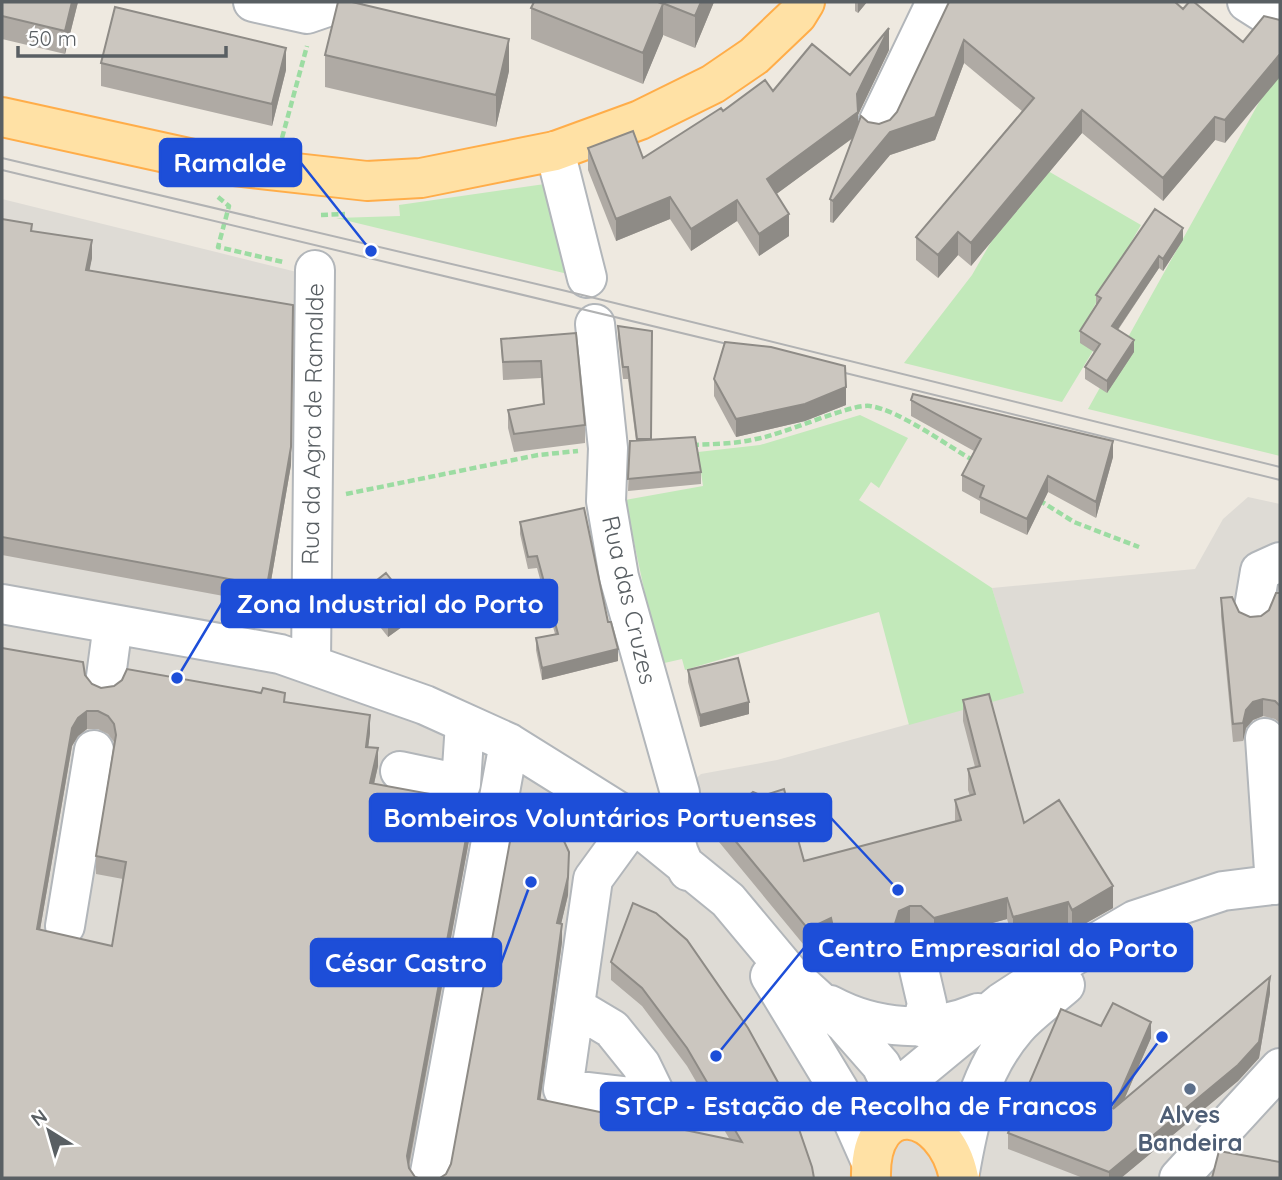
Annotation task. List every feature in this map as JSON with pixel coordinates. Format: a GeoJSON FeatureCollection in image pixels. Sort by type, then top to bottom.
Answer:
{"type":"FeatureCollection","features":[{"type":"Feature","properties":{"kind":"main road"},"geometry":{"type":"LineString","coordinates":[[2,117],[216,164],[367,181],[421,178],[555,151],[640,120],[713,84],[754,56],[797,15],[805,2]]}},
{"type":"Feature","properties":{"kind":"main road"},"geometry":{"type":"LineString","coordinates":[[871,1170],[876,1138],[887,1127],[907,1120],[930,1127],[944,1139],[954,1156],[959,1178]]}},
{"type":"Feature","properties":{"kind":"street"},"geometry":{"type":"LineString","coordinates":[[253,2],[319,6]]}},
{"type":"Feature","properties":{"kind":"street"},"geometry":{"type":"LineString","coordinates":[[877,124],[936,2]]}},
{"type":"Feature","properties":{"kind":"street"},"geometry":{"type":"LineString","coordinates":[[1247,2],[1280,23]]}},
{"type":"Feature","properties":{"kind":"street"},"geometry":{"type":"LineString","coordinates":[[555,151],[587,278]]}},
{"type":"Feature","properties":{"kind":"street","name":"Rua da Agra de Ramalde"},"geometry":{"type":"LineString","coordinates":[[311,663],[315,270]]}},
{"type":"Feature","properties":{"kind":"street","name":"Rua das Cruzes"},"geometry":{"type":"LineString","coordinates":[[595,324],[608,448],[606,501],[619,577],[680,793],[673,816],[674,844],[686,869]]}},
{"type":"Feature","properties":{"kind":"street"},"geometry":{"type":"LineString","coordinates":[[1253,613],[1260,571],[1280,562]]}},
{"type":"Feature","properties":{"kind":"street"},"geometry":{"type":"LineString","coordinates":[[2,604],[280,654],[311,663],[509,743],[633,824],[728,901],[810,994],[845,1024],[881,1065],[907,1120]]}},
{"type":"Feature","properties":{"kind":"street"},"geometry":{"type":"LineString","coordinates":[[105,684],[113,624]]}},
{"type":"Feature","properties":{"kind":"street"},"geometry":{"type":"LineString","coordinates":[[400,771],[461,784],[465,723]]}},
{"type":"Feature","properties":{"kind":"street"},"geometry":{"type":"LineString","coordinates":[[907,1120],[910,1078],[1002,1002],[1135,920],[1223,891],[1278,885],[1265,738]]}},
{"type":"Feature","properties":{"kind":"street"},"geometry":{"type":"LineString","coordinates":[[429,1178],[509,743]]}},
{"type":"Feature","properties":{"kind":"street"},"geometry":{"type":"LineString","coordinates":[[65,926],[94,750]]}},
{"type":"Feature","properties":{"kind":"street"},"geometry":{"type":"LineString","coordinates":[[575,1007],[593,879],[633,824]]}},
{"type":"Feature","properties":{"kind":"street"},"geometry":{"type":"LineString","coordinates":[[686,869],[792,1009],[839,1090],[871,1170]]}},
{"type":"Feature","properties":{"kind":"street"},"geometry":{"type":"LineString","coordinates":[[959,1178],[975,1097],[1016,1028],[1071,980],[1223,891]]}},
{"type":"Feature","properties":{"kind":"street"},"geometry":{"type":"LineString","coordinates":[[915,948],[927,1004],[921,1027]]}},
{"type":"Feature","properties":{"kind":"street"},"geometry":{"type":"LineString","coordinates":[[810,994],[846,1014],[866,1020],[921,1027],[958,1021],[1002,1002]]}},
{"type":"Feature","properties":{"kind":"street"},"geometry":{"type":"LineString","coordinates":[[1180,1178],[1280,1068]]}},
{"type":"Feature","properties":{"kind":"path"},"geometry":{"type":"LineString","coordinates":[[272,171],[319,6]]}},
{"type":"Feature","properties":{"kind":"path"},"geometry":{"type":"LineString","coordinates":[[229,205],[218,247],[274,260]]}},
{"type":"Feature","properties":{"kind":"path"},"geometry":{"type":"LineString","coordinates":[[321,215],[347,214]]}},
{"type":"Feature","properties":{"kind":"path"},"geometry":{"type":"LineString","coordinates":[[687,445],[756,440],[869,405],[912,424],[982,466]]}},
{"type":"Feature","properties":{"kind":"path"},"geometry":{"type":"LineString","coordinates":[[313,501],[538,455],[608,448]]}},
{"type":"Feature","properties":{"kind":"path"},"geometry":{"type":"LineString","coordinates":[[1028,494],[1074,522],[1139,547]]}},
{"type":"Feature","properties":{"kind":"shaded area"},"geometry":{"type":"Polygon","coordinates":[[[2,199],[309,275],[308,363],[267,604],[255,649],[621,813],[680,793],[701,774],[777,760],[1023,693],[992,588],[1195,569],[1223,519],[1248,497],[1280,504],[1280,1178],[2,1178],[2,199]]]}},
{"type":"Feature","properties":{"kind":"green space"},"geometry":{"type":"Polygon","coordinates":[[[1277,70],[1280,73],[1280,456],[1088,409],[1277,70]]]}},
{"type":"Feature","properties":{"kind":"green space"},"geometry":{"type":"Polygon","coordinates":[[[1036,164],[1141,225],[1080,331],[1099,341],[1062,402],[904,363],[972,275],[1036,164]]]}},
{"type":"Feature","properties":{"kind":"green space"},"geometry":{"type":"Polygon","coordinates":[[[552,183],[572,275],[336,218],[400,216],[399,205],[552,183]]]}},
{"type":"Feature","properties":{"kind":"green space"},"geometry":{"type":"Polygon","coordinates":[[[860,415],[908,438],[879,488],[871,482],[859,500],[992,588],[1024,693],[909,725],[879,612],[685,670],[682,659],[660,664],[625,500],[703,486],[698,452],[760,445],[860,415]]]}},
{"type":"Feature","properties":{"kind":"building"},"geometry":{"type":"Polygon","coordinates":[[[2,2],[72,2],[65,31],[2,16],[2,2]]]}},
{"type":"Feature","properties":{"kind":"building"},"geometry":{"type":"Polygon","coordinates":[[[338,2],[352,2],[509,39],[496,95],[325,55],[338,2]]]}},
{"type":"Feature","properties":{"kind":"building"},"geometry":{"type":"Polygon","coordinates":[[[534,2],[663,4],[643,53],[531,8],[534,2]]]}},
{"type":"Feature","properties":{"kind":"building"},"geometry":{"type":"Polygon","coordinates":[[[660,2],[701,2],[695,16],[660,2]]]}},
{"type":"Feature","properties":{"kind":"building"},"geometry":{"type":"Polygon","coordinates":[[[949,2],[1175,2],[1183,9],[1189,2],[1194,2],[1243,42],[1264,16],[1280,20],[1280,54],[1225,120],[1215,117],[1163,178],[1082,110],[971,243],[958,232],[938,255],[916,237],[1034,98],[964,40],[935,117],[890,132],[833,201],[830,199],[861,116],[868,122],[879,124],[890,120],[897,112],[949,2]]]}},
{"type":"Feature","properties":{"kind":"building"},"geometry":{"type":"Polygon","coordinates":[[[115,7],[286,48],[272,104],[101,63],[115,7]]]}},
{"type":"Feature","properties":{"kind":"building"},"geometry":{"type":"Polygon","coordinates":[[[889,28],[857,94],[858,112],[767,179],[789,214],[759,234],[737,200],[691,229],[670,197],[616,219],[588,148],[633,131],[643,158],[721,108],[723,111],[765,80],[773,91],[812,44],[850,75],[889,28]]]}},
{"type":"Feature","properties":{"kind":"building"},"geometry":{"type":"Polygon","coordinates":[[[1155,209],[1183,228],[1163,259],[1159,256],[1112,326],[1134,340],[1107,381],[1085,367],[1100,344],[1080,331],[1101,298],[1096,295],[1155,209]]]}},
{"type":"Feature","properties":{"kind":"building"},"geometry":{"type":"Polygon","coordinates":[[[2,219],[32,224],[31,231],[92,240],[86,270],[293,305],[291,447],[267,586],[2,537],[2,219]]]}},
{"type":"Feature","properties":{"kind":"building"},"geometry":{"type":"Polygon","coordinates":[[[618,326],[652,331],[651,439],[637,439],[628,367],[623,367],[618,326]]]}},
{"type":"Feature","properties":{"kind":"building"},"geometry":{"type":"Polygon","coordinates":[[[576,333],[585,425],[514,434],[508,410],[544,404],[541,361],[503,362],[501,339],[576,333]]]}},
{"type":"Feature","properties":{"kind":"building"},"geometry":{"type":"Polygon","coordinates":[[[725,342],[771,347],[845,366],[846,387],[805,404],[736,419],[714,379],[725,342]]]}},
{"type":"Feature","properties":{"kind":"building"},"geometry":{"type":"Polygon","coordinates":[[[913,394],[1113,441],[1096,502],[1048,476],[1027,519],[980,497],[984,486],[962,475],[981,439],[911,400],[913,394]]]}},
{"type":"Feature","properties":{"kind":"building"},"geometry":{"type":"Polygon","coordinates":[[[695,437],[701,472],[628,479],[630,441],[695,437]]]}},
{"type":"Feature","properties":{"kind":"building"},"geometry":{"type":"Polygon","coordinates":[[[584,508],[608,622],[611,622],[618,649],[542,668],[536,638],[558,634],[537,556],[528,557],[520,522],[584,508]]]}},
{"type":"Feature","properties":{"kind":"building"},"geometry":{"type":"Polygon","coordinates":[[[386,573],[413,607],[388,625],[362,592],[386,573]]]}},
{"type":"Feature","properties":{"kind":"building"},"geometry":{"type":"Polygon","coordinates":[[[1276,593],[1280,593],[1280,706],[1275,701],[1263,699],[1253,702],[1246,710],[1243,723],[1233,724],[1221,598],[1232,597],[1239,612],[1250,617],[1261,616],[1269,610],[1276,593]]]}},
{"type":"Feature","properties":{"kind":"building"},"geometry":{"type":"Polygon","coordinates":[[[2,648],[83,662],[85,675],[92,684],[101,688],[114,686],[122,680],[127,669],[261,693],[263,688],[285,693],[284,702],[370,715],[366,747],[378,748],[370,783],[441,796],[438,812],[470,817],[407,1156],[409,1168],[418,1178],[2,1178],[2,648]],[[87,711],[78,718],[72,728],[37,929],[112,946],[126,862],[96,856],[116,735],[114,724],[108,716],[98,711],[87,711]]]}},
{"type":"Feature","properties":{"kind":"building"},"geometry":{"type":"Polygon","coordinates":[[[738,658],[749,702],[700,715],[688,670],[738,658]]]}},
{"type":"Feature","properties":{"kind":"building"},"geometry":{"type":"Polygon","coordinates":[[[989,694],[1024,823],[1059,800],[1113,886],[1072,910],[1068,902],[1013,917],[1007,898],[934,918],[921,906],[910,906],[899,911],[893,930],[837,945],[831,918],[808,929],[719,821],[753,792],[762,796],[784,789],[804,861],[961,820],[955,800],[975,794],[968,769],[980,766],[963,700],[989,694]]]}},
{"type":"Feature","properties":{"kind":"building"},"geometry":{"type":"Polygon","coordinates":[[[517,803],[549,818],[558,828],[569,852],[568,877],[557,923],[562,924],[538,1099],[742,1142],[687,1048],[642,988],[611,962],[633,903],[656,913],[687,940],[748,1028],[791,1106],[814,1178],[440,1178],[446,1174],[451,1164],[517,803]]]}},
{"type":"Feature","properties":{"kind":"building"},"geometry":{"type":"Polygon","coordinates":[[[1270,977],[1259,1042],[1238,1065],[1109,1172],[1008,1133],[1061,1009],[1101,1026],[1113,1003],[1151,1022],[1113,1109],[1270,977]]]}},
{"type":"Feature","properties":{"kind":"building"},"geometry":{"type":"Polygon","coordinates":[[[1219,1151],[1280,1162],[1280,1178],[1212,1178],[1219,1151]]]}},
{"type":"Feature","properties":{"kind":"tram line"},"geometry":{"type":"LineString","coordinates":[[2,158],[566,291],[1280,467]]}},
{"type":"Feature","properties":{"kind":"tram line"},"geometry":{"type":"LineString","coordinates":[[2,170],[744,348]]}},
{"type":"Feature","properties":{"kind":"tram line"},"geometry":{"type":"LineString","coordinates":[[825,368],[1280,480]]}},
{"type":"Feature","properties":{"kind":"place","name":"Ramalde"},"geometry":{"type":"Point","coordinates":[371,251]}},
{"type":"Feature","properties":{"kind":"place","name":"Zona Industrial do Porto"},"geometry":{"type":"Point","coordinates":[177,678]}},
{"type":"Feature","properties":{"kind":"place","name":"César Castro"},"geometry":{"type":"Point","coordinates":[531,882]}},
{"type":"Feature","properties":{"kind":"place","name":"Bombeiros Voluntários Portuenses"},"geometry":{"type":"Point","coordinates":[898,890]}},
{"type":"Feature","properties":{"kind":"place","name":"STCP - Estação de Recolha de Francos"},"geometry":{"type":"Point","coordinates":[1162,1037]}},
{"type":"Feature","properties":{"kind":"place","name":"Centro Empresarial do Porto"},"geometry":{"type":"Point","coordinates":[716,1056]}},
{"type":"Feature","properties":{"kind":"place","name":"Alves Bandeira"},"geometry":{"type":"Point","coordinates":[1190,1089]}}]}
